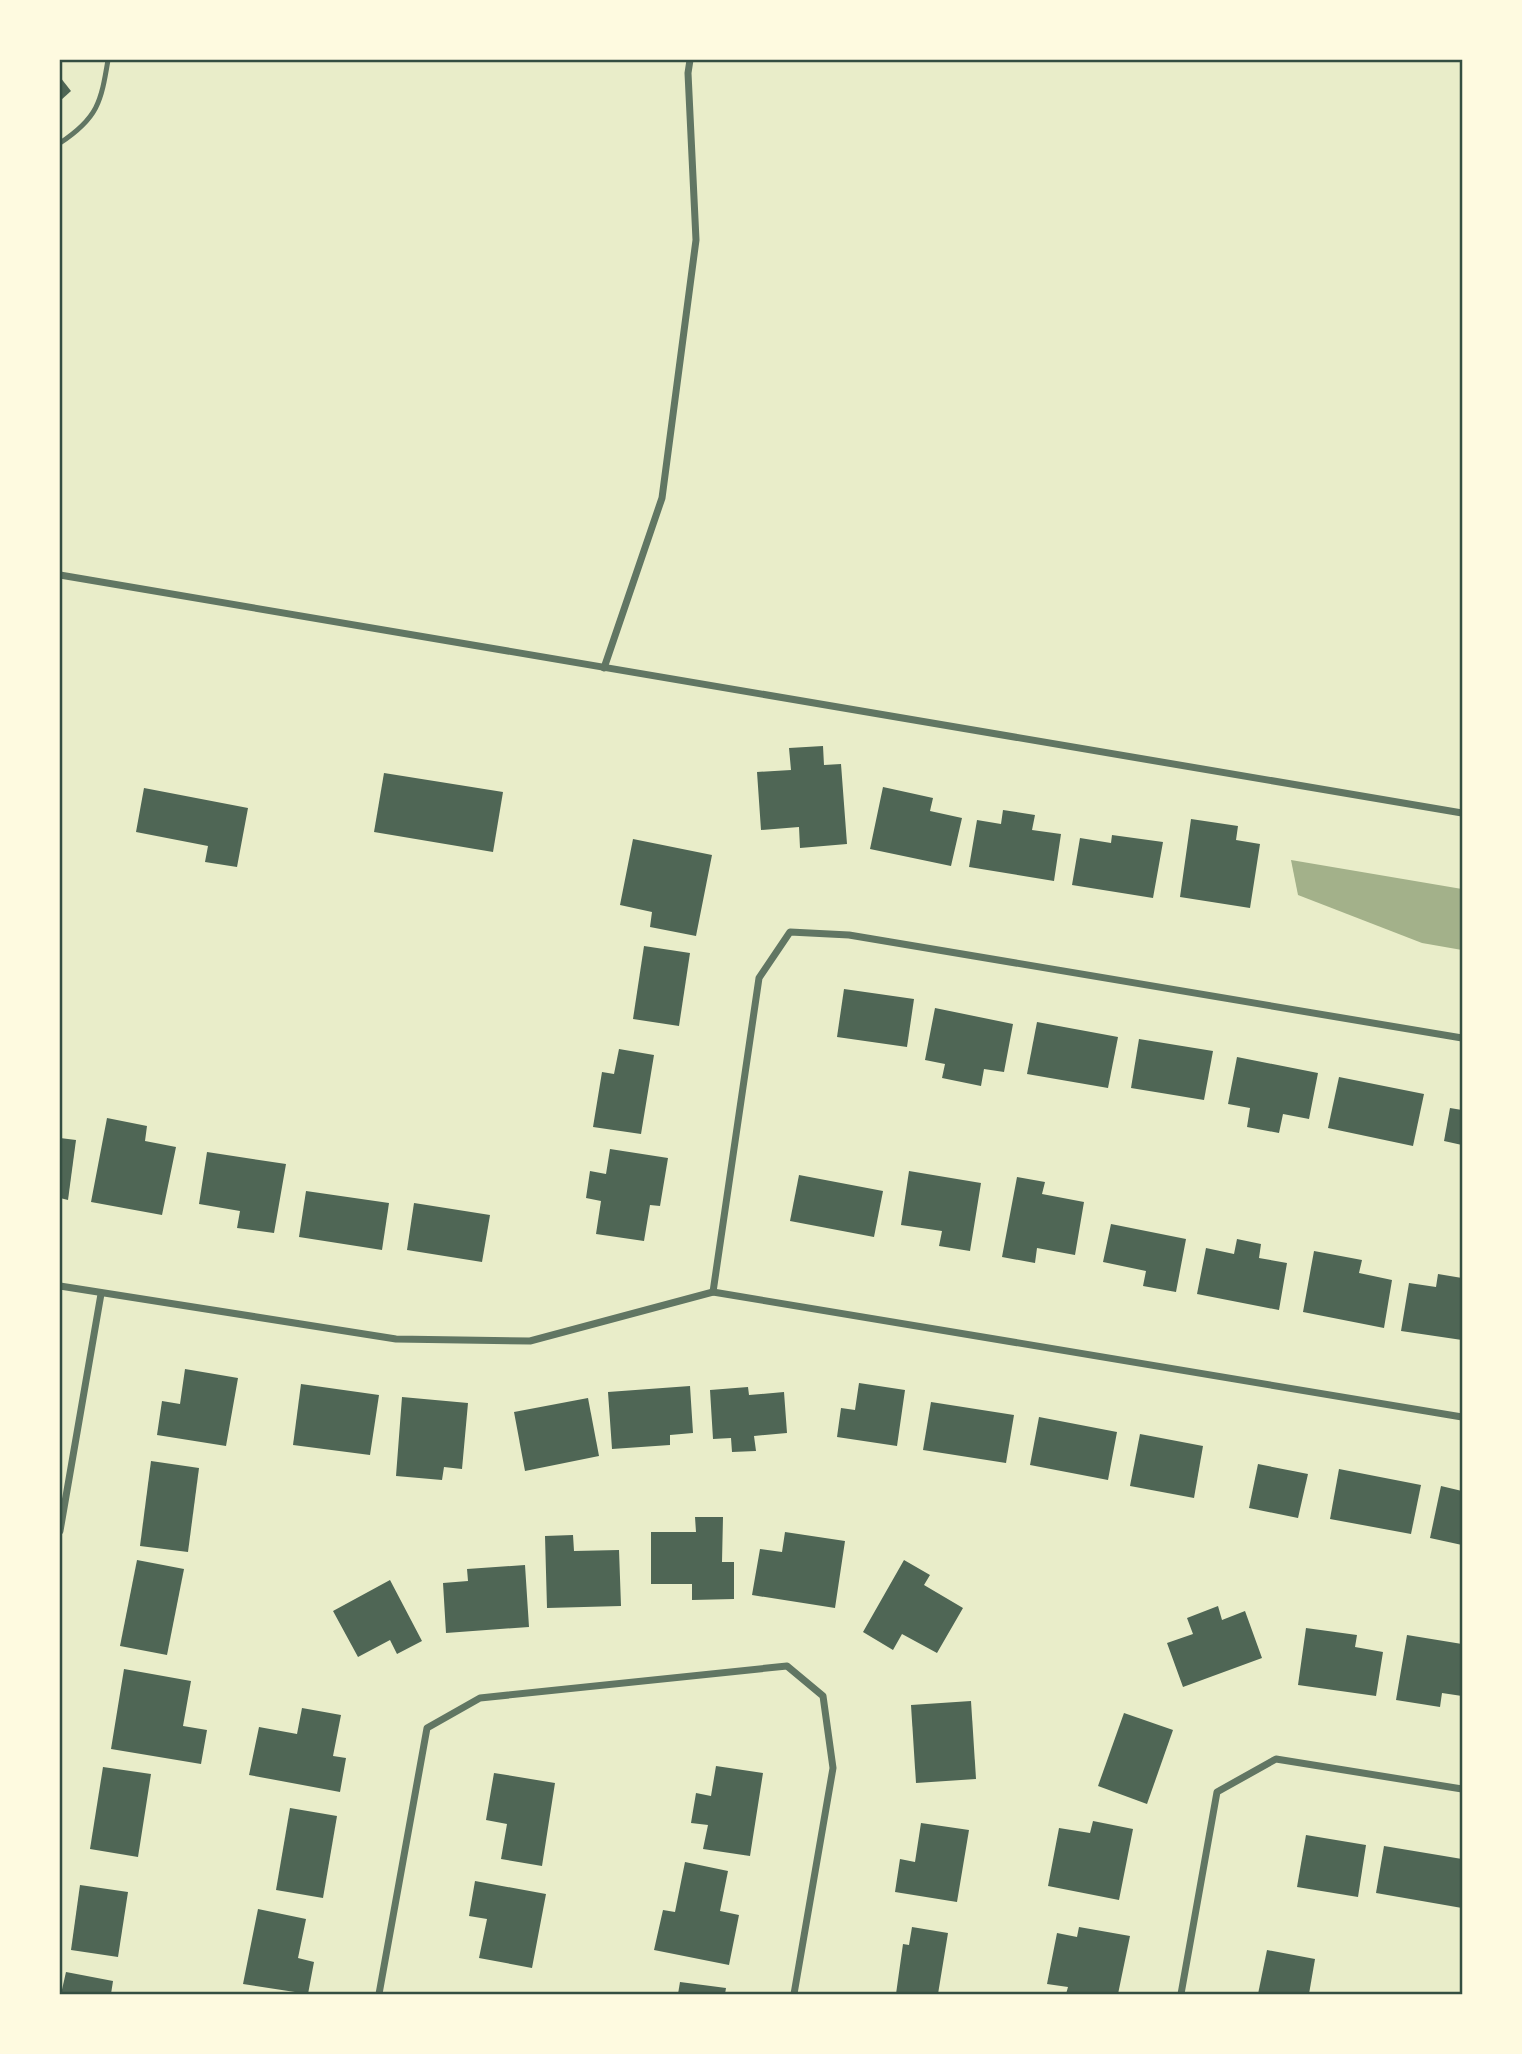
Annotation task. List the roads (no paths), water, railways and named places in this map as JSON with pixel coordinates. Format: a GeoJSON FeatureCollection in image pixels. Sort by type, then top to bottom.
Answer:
{"type":"FeatureCollection","features":[{"type":"Feature","properties":{"kind":"street"},"geometry":{"type":"LineString","coordinates":[[604,668],[662,498],[696,240],[688,73],[690,60]]}},
{"type":"Feature","properties":{"kind":"street"},"geometry":{"type":"LineString","coordinates":[[60,575],[1462,813]]}},
{"type":"Feature","properties":{"kind":"street"},"geometry":{"type":"LineString","coordinates":[[713,1292],[759,978],[790,932],[849,935],[1462,1038]]}},
{"type":"Feature","properties":{"kind":"street"},"geometry":{"type":"LineString","coordinates":[[60,1286],[396,1339],[530,1341],[713,1292],[1462,1417]]}},
{"type":"Feature","properties":{"kind":"street"},"geometry":{"type":"LineString","coordinates":[[60,1531],[101,1294]]}},
{"type":"Feature","properties":{"kind":"street"},"geometry":{"type":"LineString","coordinates":[[379,1994],[428,1728],[480,1698],[787,1666],[823,1696],[833,1768],[794,1994]]}},
{"type":"Feature","properties":{"kind":"street"},"geometry":{"type":"LineString","coordinates":[[1181,1994],[1217,1792],[1276,1759],[1462,1789]]}},
{"type":"Feature","properties":{"kind":"lane"},"geometry":{"type":"LineString","coordinates":[[60,143],[89,119],[102,98],[108,60]]}}]}
